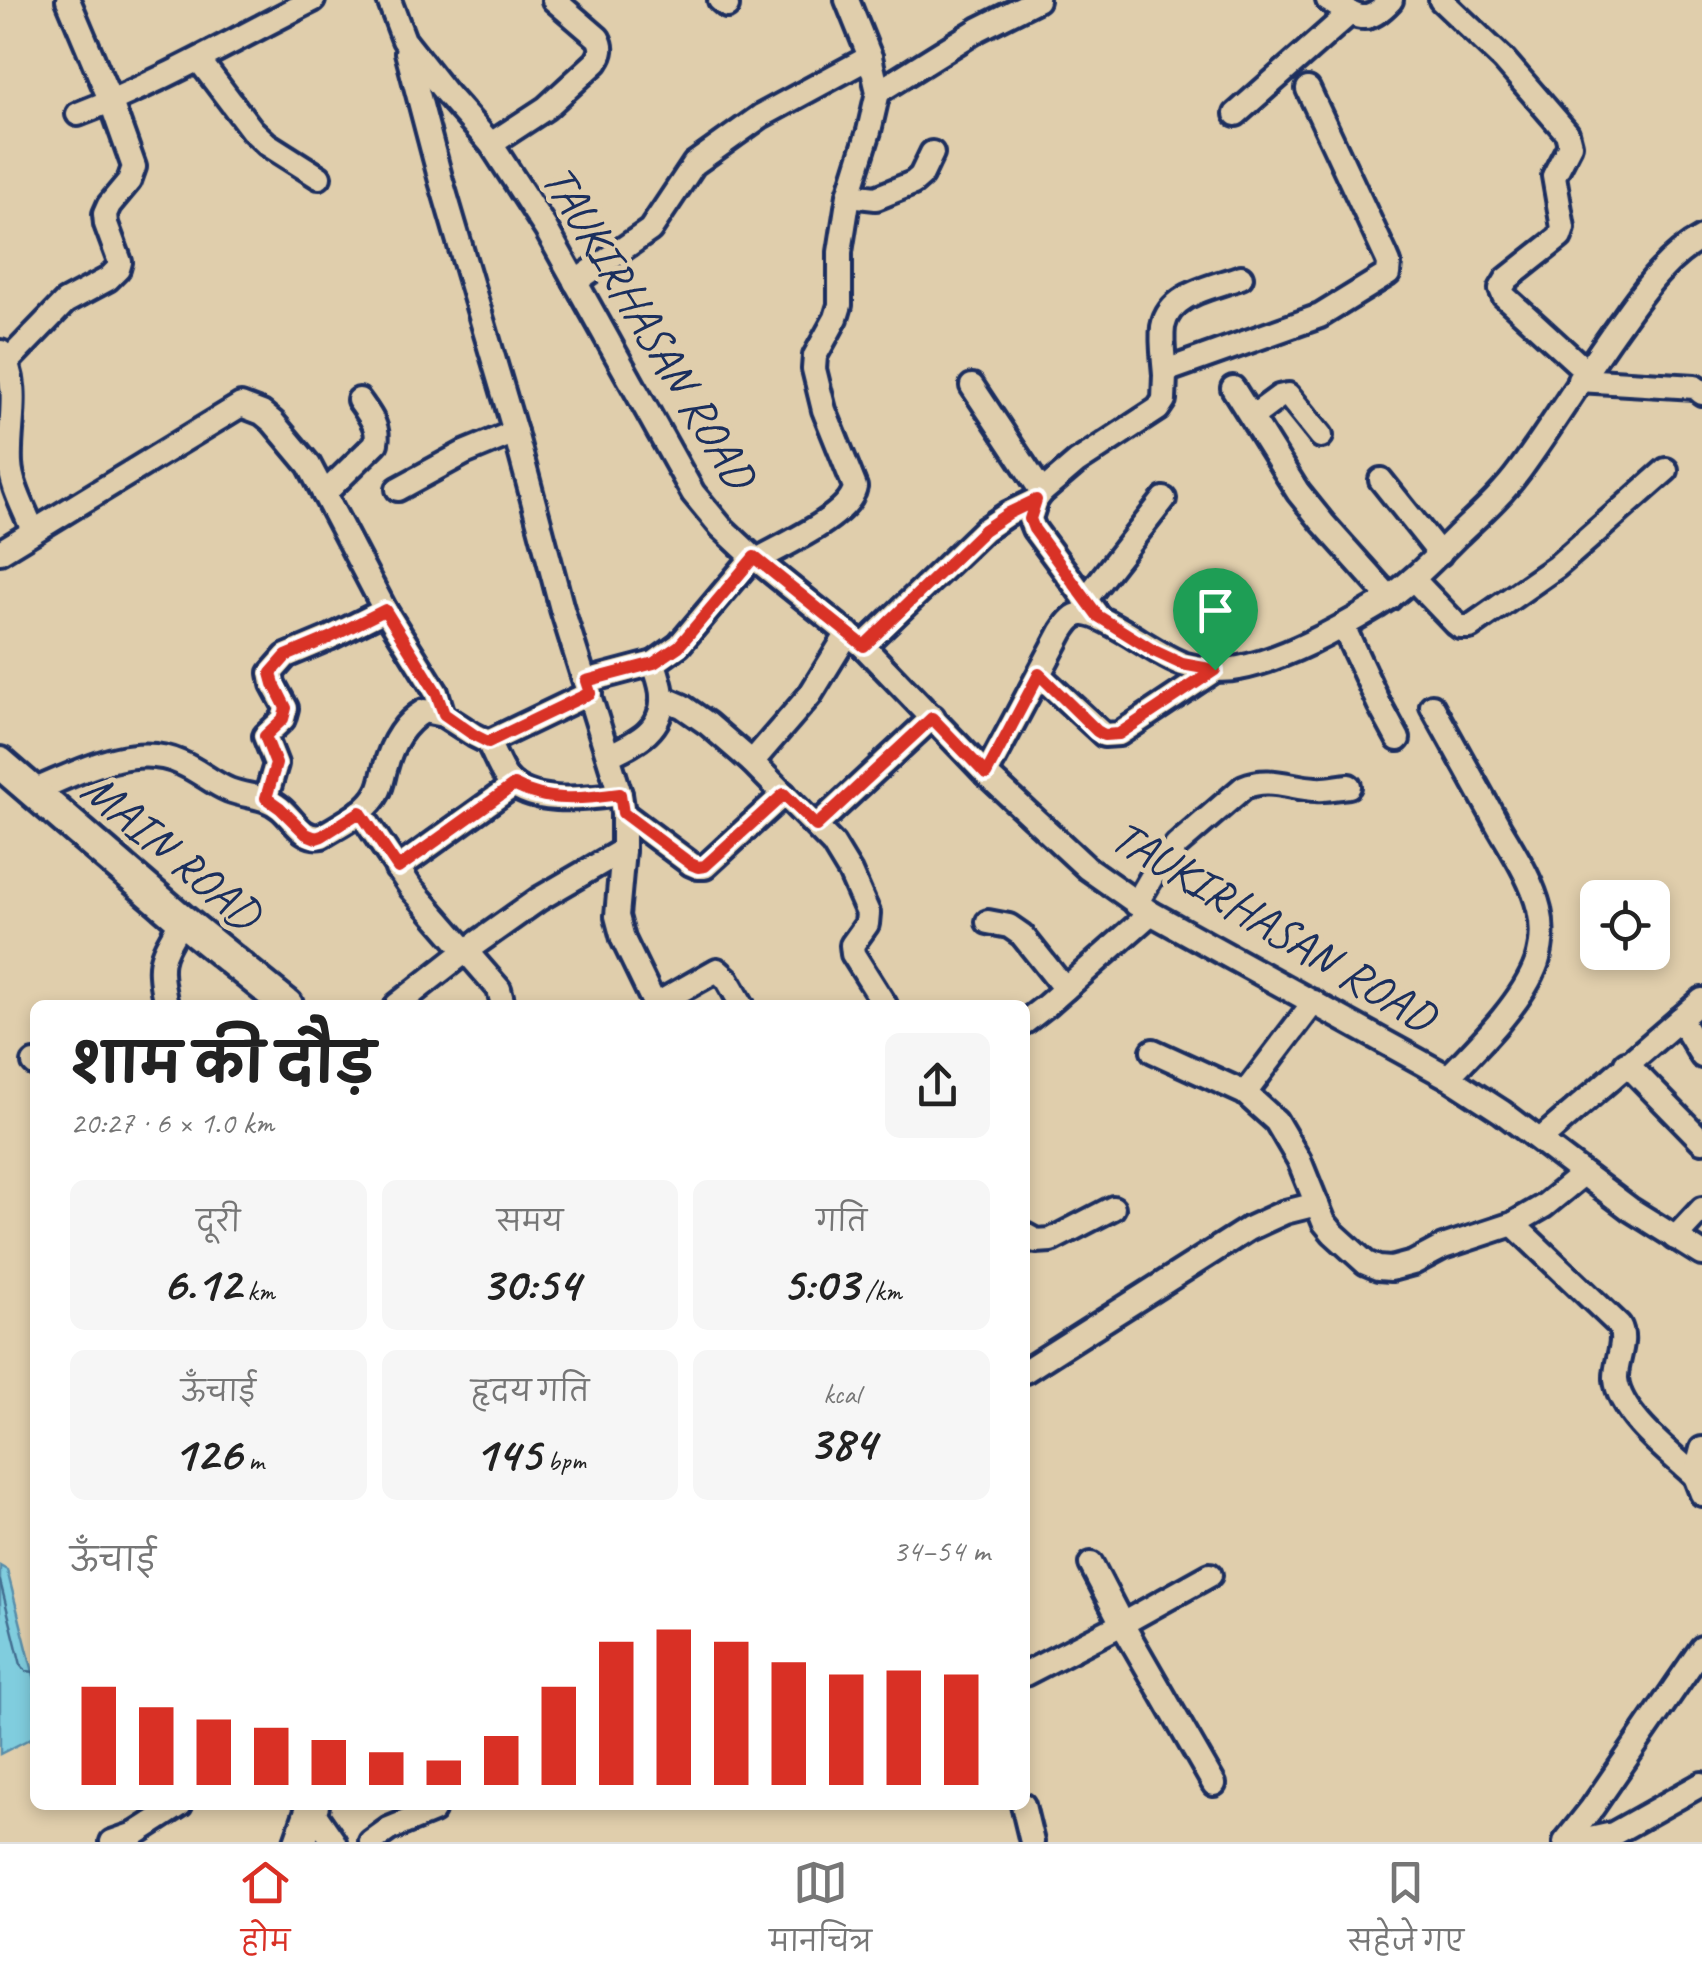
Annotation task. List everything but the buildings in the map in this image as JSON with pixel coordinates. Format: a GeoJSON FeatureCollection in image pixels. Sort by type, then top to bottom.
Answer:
{"type":"FeatureCollection","features":[{"type":"Feature","properties":{"kind":"main road","name":"MAIN ROAD"},"geometry":{"type":"LineString","coordinates":[[2,768],[281,1000]]}},
{"type":"Feature","properties":{"kind":"main road"},"geometry":{"type":"LineString","coordinates":[[300,1842],[311,1810]]}},
{"type":"Feature","properties":{"kind":"street"},"geometry":{"type":"LineString","coordinates":[[34,532],[10,466],[14,388],[4,356],[66,302],[118,270],[120,262],[105,214],[134,167],[68,0]]}},
{"type":"Feature","properties":{"kind":"street"},"geometry":{"type":"LineString","coordinates":[[78,114],[199,60],[312,0]]}},
{"type":"Feature","properties":{"kind":"street","name":"TAUKIRHASAN ROAD"},"geometry":{"type":"LineString","coordinates":[[389,0],[404,40],[491,144],[546,230],[693,493],[721,527],[856,640],[986,774],[1087,868],[1143,908],[1448,1076],[1630,1209],[1702,1254]]}},
{"type":"Feature","properties":{"kind":"street"},"geometry":{"type":"LineString","coordinates":[[491,144],[546,108],[601,54],[598,38],[554,0]]}},
{"type":"Feature","properties":{"kind":"street"},"geometry":{"type":"LineString","coordinates":[[488,742],[588,687],[654,663],[679,646],[755,558],[836,513],[853,498],[855,487],[824,410],[814,369],[815,356],[840,305],[840,252],[849,194],[878,92],[870,56],[847,0]]}},
{"type":"Feature","properties":{"kind":"street"},"geometry":{"type":"LineString","coordinates":[[878,92],[979,28],[1037,0]]}},
{"type":"Feature","properties":{"kind":"street"},"geometry":{"type":"LineString","coordinates":[[1328,0],[1364,18],[1377,15],[1391,0]]}},
{"type":"Feature","properties":{"kind":"street"},"geometry":{"type":"LineString","coordinates":[[1440,0],[1504,60],[1568,133],[1570,145],[1554,176],[1560,237],[1507,279],[1501,290],[1504,296],[1582,375],[1695,387],[1702,393]]}},
{"type":"Feature","properties":{"kind":"street"},"geometry":{"type":"LineString","coordinates":[[1236,114],[1350,13]]}},
{"type":"Feature","properties":{"kind":"street"},"geometry":{"type":"LineString","coordinates":[[404,40],[440,181],[515,432],[562,609],[610,755],[622,804],[623,850],[617,916],[623,938],[653,1000]]}},
{"type":"Feature","properties":{"kind":"street"},"geometry":{"type":"LineString","coordinates":[[576,282],[650,230],[694,164],[761,116],[870,56]]}},
{"type":"Feature","properties":{"kind":"street"},"geometry":{"type":"LineString","coordinates":[[199,60],[252,130],[319,177]]}},
{"type":"Feature","properties":{"kind":"street"},"geometry":{"type":"LineString","coordinates":[[1165,375],[1320,316],[1388,274],[1386,256],[1308,90]]}},
{"type":"Feature","properties":{"kind":"street"},"geometry":{"type":"LineString","coordinates":[[849,194],[876,198],[913,183],[921,176],[932,153]]}},
{"type":"Feature","properties":{"kind":"street"},"geometry":{"type":"LineString","coordinates":[[1039,496],[1030,519],[1034,529],[1091,608],[1154,651],[1182,664],[1237,669],[1268,660],[1344,626],[1390,598],[1440,554],[1519,472],[1641,294],[1675,257],[1702,238]]}},
{"type":"Feature","properties":{"kind":"street"},"geometry":{"type":"LineString","coordinates":[[752,762],[856,640],[984,530],[1039,496],[1077,462],[1158,409],[1164,400],[1163,330],[1169,311],[1188,296],[1241,278]]}},
{"type":"Feature","properties":{"kind":"street"},"geometry":{"type":"LineString","coordinates":[[972,386],[1039,496]]}},
{"type":"Feature","properties":{"kind":"street"},"geometry":{"type":"LineString","coordinates":[[1233,388],[1298,492],[1390,598]]}},
{"type":"Feature","properties":{"kind":"street"},"geometry":{"type":"LineString","coordinates":[[1252,417],[1288,395],[1321,436]]}},
{"type":"Feature","properties":{"kind":"street"},"geometry":{"type":"LineString","coordinates":[[324,494],[376,443],[376,427],[360,400]]}},
{"type":"Feature","properties":{"kind":"street"},"geometry":{"type":"LineString","coordinates":[[0,552],[241,405],[273,422],[309,466],[385,610],[436,692],[444,714]]}},
{"type":"Feature","properties":{"kind":"street"},"geometry":{"type":"LineString","coordinates":[[398,489],[464,453],[515,432]]}},
{"type":"Feature","properties":{"kind":"street"},"geometry":{"type":"LineString","coordinates":[[1413,579],[1455,623],[1470,627],[1556,568],[1666,470]]}},
{"type":"Feature","properties":{"kind":"street"},"geometry":{"type":"LineString","coordinates":[[1381,480],[1440,554]]}},
{"type":"Feature","properties":{"kind":"street"},"geometry":{"type":"LineString","coordinates":[[986,774],[1062,631],[1072,618],[1091,608],[1164,499]]}},
{"type":"Feature","properties":{"kind":"street"},"geometry":{"type":"LineString","coordinates":[[266,798],[276,764],[265,736],[283,719],[286,708],[271,673],[286,656],[385,610]]}},
{"type":"Feature","properties":{"kind":"street"},"geometry":{"type":"LineString","coordinates":[[1344,626],[1398,739]]}},
{"type":"Feature","properties":{"kind":"street"},"geometry":{"type":"LineString","coordinates":[[610,755],[639,741],[657,720],[662,698],[654,663]]}},
{"type":"Feature","properties":{"kind":"street"},"geometry":{"type":"LineString","coordinates":[[1039,674],[1104,735],[1119,734],[1215,670]]}},
{"type":"Feature","properties":{"kind":"street"},"geometry":{"type":"LineString","coordinates":[[662,698],[708,724],[752,762],[833,844],[868,912],[867,924],[852,945],[852,954],[881,1000]]}},
{"type":"Feature","properties":{"kind":"street"},"geometry":{"type":"LineString","coordinates":[[1432,706],[1518,861],[1540,914],[1541,941],[1536,964],[1522,990],[1487,1036],[1448,1076]]}},
{"type":"Feature","properties":{"kind":"street"},"geometry":{"type":"LineString","coordinates":[[32,791],[100,764],[139,755],[178,761],[229,790],[266,798],[306,834],[316,838],[360,812],[378,793],[392,746],[412,718],[424,711],[444,714],[488,742],[505,776],[514,785],[532,795],[622,804],[698,867],[705,866],[784,794]]}},
{"type":"Feature","properties":{"kind":"street"},"geometry":{"type":"LineString","coordinates":[[816,826],[932,718]]}},
{"type":"Feature","properties":{"kind":"street"},"geometry":{"type":"LineString","coordinates":[[1030,1018],[1066,989],[1143,908],[1154,873],[1177,845],[1244,787],[1255,782],[1318,790],[1349,786]]}},
{"type":"Feature","properties":{"kind":"street"},"geometry":{"type":"LineString","coordinates":[[398,868],[514,785]]}},
{"type":"Feature","properties":{"kind":"street"},"geometry":{"type":"LineString","coordinates":[[360,812],[411,888],[499,989],[503,1000]]}},
{"type":"Feature","properties":{"kind":"street"},"geometry":{"type":"LineString","coordinates":[[403,1000],[538,900],[623,850]]}},
{"type":"Feature","properties":{"kind":"street"},"geometry":{"type":"LineString","coordinates":[[165,1000],[161,957],[182,920]]}},
{"type":"Feature","properties":{"kind":"street"},"geometry":{"type":"LineString","coordinates":[[988,922],[1009,926],[1022,935],[1066,989]]}},
{"type":"Feature","properties":{"kind":"street"},"geometry":{"type":"LineString","coordinates":[[664,1000],[716,970],[727,979],[739,1000]]}},
{"type":"Feature","properties":{"kind":"street"},"geometry":{"type":"LineString","coordinates":[[1540,1140],[1702,1000]]}},
{"type":"Feature","properties":{"kind":"street"},"geometry":{"type":"LineString","coordinates":[[1245,1093],[1314,1002]]}},
{"type":"Feature","properties":{"kind":"street"},"geometry":{"type":"LineString","coordinates":[[1680,1018],[1702,1056]]}},
{"type":"Feature","properties":{"kind":"street"},"geometry":{"type":"LineString","coordinates":[[1153,1050],[1245,1093],[1276,1121],[1299,1160],[1324,1222],[1366,1264],[1378,1268],[1391,1270],[1513,1224],[1544,1206],[1584,1174]]}},
{"type":"Feature","properties":{"kind":"street"},"geometry":{"type":"LineString","coordinates":[[1626,1063],[1702,1141]]}},
{"type":"Feature","properties":{"kind":"street"},"geometry":{"type":"LineString","coordinates":[[1030,1368],[1248,1229],[1285,1212],[1317,1204]]}},
{"type":"Feature","properties":{"kind":"street"},"geometry":{"type":"LineString","coordinates":[[1030,1238],[1051,1240],[1113,1208]]}},
{"type":"Feature","properties":{"kind":"street"},"geometry":{"type":"LineString","coordinates":[[1675,1238],[1702,1209]]}},
{"type":"Feature","properties":{"kind":"street"},"geometry":{"type":"LineString","coordinates":[[1513,1224],[1619,1325],[1623,1332],[1616,1376],[1618,1390],[1626,1406],[1698,1485]]}},
{"type":"Feature","properties":{"kind":"street"},"geometry":{"type":"LineString","coordinates":[[1698,1485],[1702,1449]]}},
{"type":"Feature","properties":{"kind":"street"},"geometry":{"type":"LineString","coordinates":[[1091,1564],[1214,1784]]}},
{"type":"Feature","properties":{"kind":"street"},"geometry":{"type":"LineString","coordinates":[[1030,1671],[1210,1574]]}},
{"type":"Feature","properties":{"kind":"street"},"geometry":{"type":"LineString","coordinates":[[1565,1842],[1702,1648]]}},
{"type":"Feature","properties":{"kind":"street"},"geometry":{"type":"LineString","coordinates":[[1576,1842],[1613,1834],[1702,1784]]}},
{"type":"Feature","properties":{"kind":"street"},"geometry":{"type":"LineString","coordinates":[[112,1842],[135,1834],[172,1810]]}},
{"type":"Feature","properties":{"kind":"street"},"geometry":{"type":"LineString","coordinates":[[313,1810],[334,1842]]}},
{"type":"Feature","properties":{"kind":"street"},"geometry":{"type":"LineString","coordinates":[[1024,1810],[1032,1842]]}},
{"type":"Feature","properties":{"kind":"street"},"geometry":{"type":"LineString","coordinates":[[370,1842],[389,1828],[433,1811]]}},
{"type":"Feature","properties":{"kind":"water"},"geometry":{"type":"Polygon","coordinates":[[[0,1566],[7,1570],[30,1660],[30,1739],[0,1754],[0,1566]]]}},
{"type":"Feature","properties":{"kind":"route"},"geometry":{"type":"LineString","coordinates":[[1036,500],[1030,519],[1034,529],[1098,616],[1182,664],[1215,670],[1119,734],[1104,735],[1039,674],[986,774],[932,718],[816,826],[784,794],[712,862],[698,867],[623,813],[620,794],[582,799],[532,795],[514,785],[398,868],[360,812],[316,838],[306,834],[266,798],[276,764],[265,736],[283,719],[286,708],[271,673],[286,656],[385,610],[436,692],[444,714],[488,742],[590,693],[586,681],[654,663],[679,646],[754,557],[864,646],[984,530],[1036,500]]}}]}
